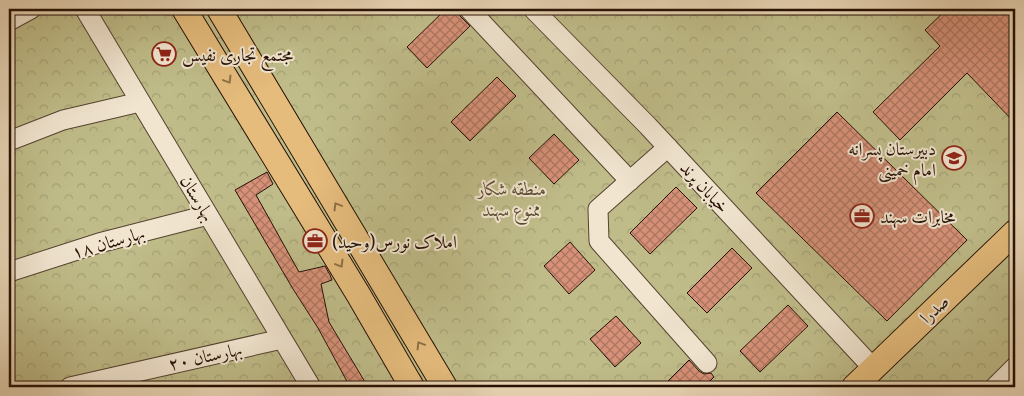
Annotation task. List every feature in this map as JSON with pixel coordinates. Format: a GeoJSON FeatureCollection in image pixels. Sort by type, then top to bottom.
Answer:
{"type":"FeatureCollection","features":[{"type":"Feature","properties":{"kind":"main road"},"geometry":{"type":"LineString","coordinates":[[184,9],[358,294],[412,387]]}},
{"type":"Feature","properties":{"kind":"main road"},"geometry":{"type":"LineString","coordinates":[[218,9],[445,387]]}},
{"type":"Feature","properties":{"kind":"main road","name":"صدرا"},"geometry":{"type":"LineString","coordinates":[[854,387],[1015,232]]}},
{"type":"Feature","properties":{"kind":"street"},"geometry":{"type":"LineString","coordinates":[[9,21],[31,9]]}},
{"type":"Feature","properties":{"kind":"street","name":"بهارستان"},"geometry":{"type":"LineString","coordinates":[[85,9],[311,387]]}},
{"type":"Feature","properties":{"kind":"street"},"geometry":{"type":"LineString","coordinates":[[469,9],[630,181]]}},
{"type":"Feature","properties":{"kind":"street","name":"خیابان پرند"},"geometry":{"type":"LineString","coordinates":[[533,9],[668,147],[874,368]]}},
{"type":"Feature","properties":{"kind":"street"},"geometry":{"type":"LineString","coordinates":[[9,141],[63,120],[140,102]]}},
{"type":"Feature","properties":{"kind":"street"},"geometry":{"type":"LineString","coordinates":[[668,147],[598,209],[599,240],[707,363]]}},
{"type":"Feature","properties":{"kind":"street","name":"بهارستان ۱۸"},"geometry":{"type":"LineString","coordinates":[[9,272],[99,243],[208,215]]}},
{"type":"Feature","properties":{"kind":"street","name":"بهارستان ۲۰"},"geometry":{"type":"LineString","coordinates":[[70,387],[282,339]]}},
{"type":"Feature","properties":{"kind":"street"},"geometry":{"type":"LineString","coordinates":[[994,387],[1015,367]]}},
{"type":"Feature","properties":{"kind":"green space","name":"منطقه شکار ممنوع سهند"},"geometry":{"type":"Polygon","coordinates":[[[9,9],[1015,9],[1015,387],[9,387],[9,9]]]}},
{"type":"Feature","properties":{"kind":"building"},"geometry":{"type":"Polygon","coordinates":[[[446,9],[458,9],[460,16],[470,26],[427,68],[407,47],[446,9]]]}},
{"type":"Feature","properties":{"kind":"building"},"geometry":{"type":"Polygon","coordinates":[[[947,9],[1015,9],[1015,123],[967,73],[900,140],[873,112],[940,46],[925,30],[947,9]]]}},
{"type":"Feature","properties":{"kind":"building"},"geometry":{"type":"Polygon","coordinates":[[[497,77],[516,96],[470,141],[451,122],[497,77]]]}},
{"type":"Feature","properties":{"kind":"building","name":"مخابرات سهند"},"geometry":{"type":"Polygon","coordinates":[[[837,112],[967,240],[887,321],[756,193],[837,112]]]}},
{"type":"Feature","properties":{"kind":"building"},"geometry":{"type":"Polygon","coordinates":[[[554,134],[579,160],[554,184],[529,158],[554,134]]]}},
{"type":"Feature","properties":{"kind":"building"},"geometry":{"type":"Polygon","coordinates":[[[267,172],[273,184],[256,195],[299,272],[325,266],[332,280],[321,284],[329,322],[368,387],[350,387],[318,328],[235,190],[267,172]]]}},
{"type":"Feature","properties":{"kind":"building"},"geometry":{"type":"Polygon","coordinates":[[[676,187],[697,208],[650,254],[630,233],[676,187]]]}},
{"type":"Feature","properties":{"kind":"building"},"geometry":{"type":"Polygon","coordinates":[[[570,242],[595,270],[569,294],[544,266],[570,242]]]}},
{"type":"Feature","properties":{"kind":"building"},"geometry":{"type":"Polygon","coordinates":[[[732,248],[752,268],[707,313],[687,293],[732,248]]]}},
{"type":"Feature","properties":{"kind":"building"},"geometry":{"type":"Polygon","coordinates":[[[788,305],[808,326],[760,372],[740,351],[788,305]]]}},
{"type":"Feature","properties":{"kind":"building"},"geometry":{"type":"Polygon","coordinates":[[[616,316],[641,343],[615,367],[590,339],[616,316]]]}},
{"type":"Feature","properties":{"kind":"building"},"geometry":{"type":"Polygon","coordinates":[[[689,360],[699,371],[704,374],[711,373],[714,377],[704,387],[662,387],[689,360]]]}},
{"type":"Feature","properties":{"kind":"place","name":"مجتمع تجاری نفیس"},"geometry":{"type":"Point","coordinates":[164,54]}},
{"type":"Feature","properties":{"kind":"place","name":"دبیرستان پسرانه امام خمینی"},"geometry":{"type":"Point","coordinates":[954,158]}},
{"type":"Feature","properties":{"kind":"place","name":"مخابرات سهند"},"geometry":{"type":"Point","coordinates":[862,216]}},
{"type":"Feature","properties":{"kind":"place","name":"املاک نورس(وحید)"},"geometry":{"type":"Point","coordinates":[315,241]}}]}
